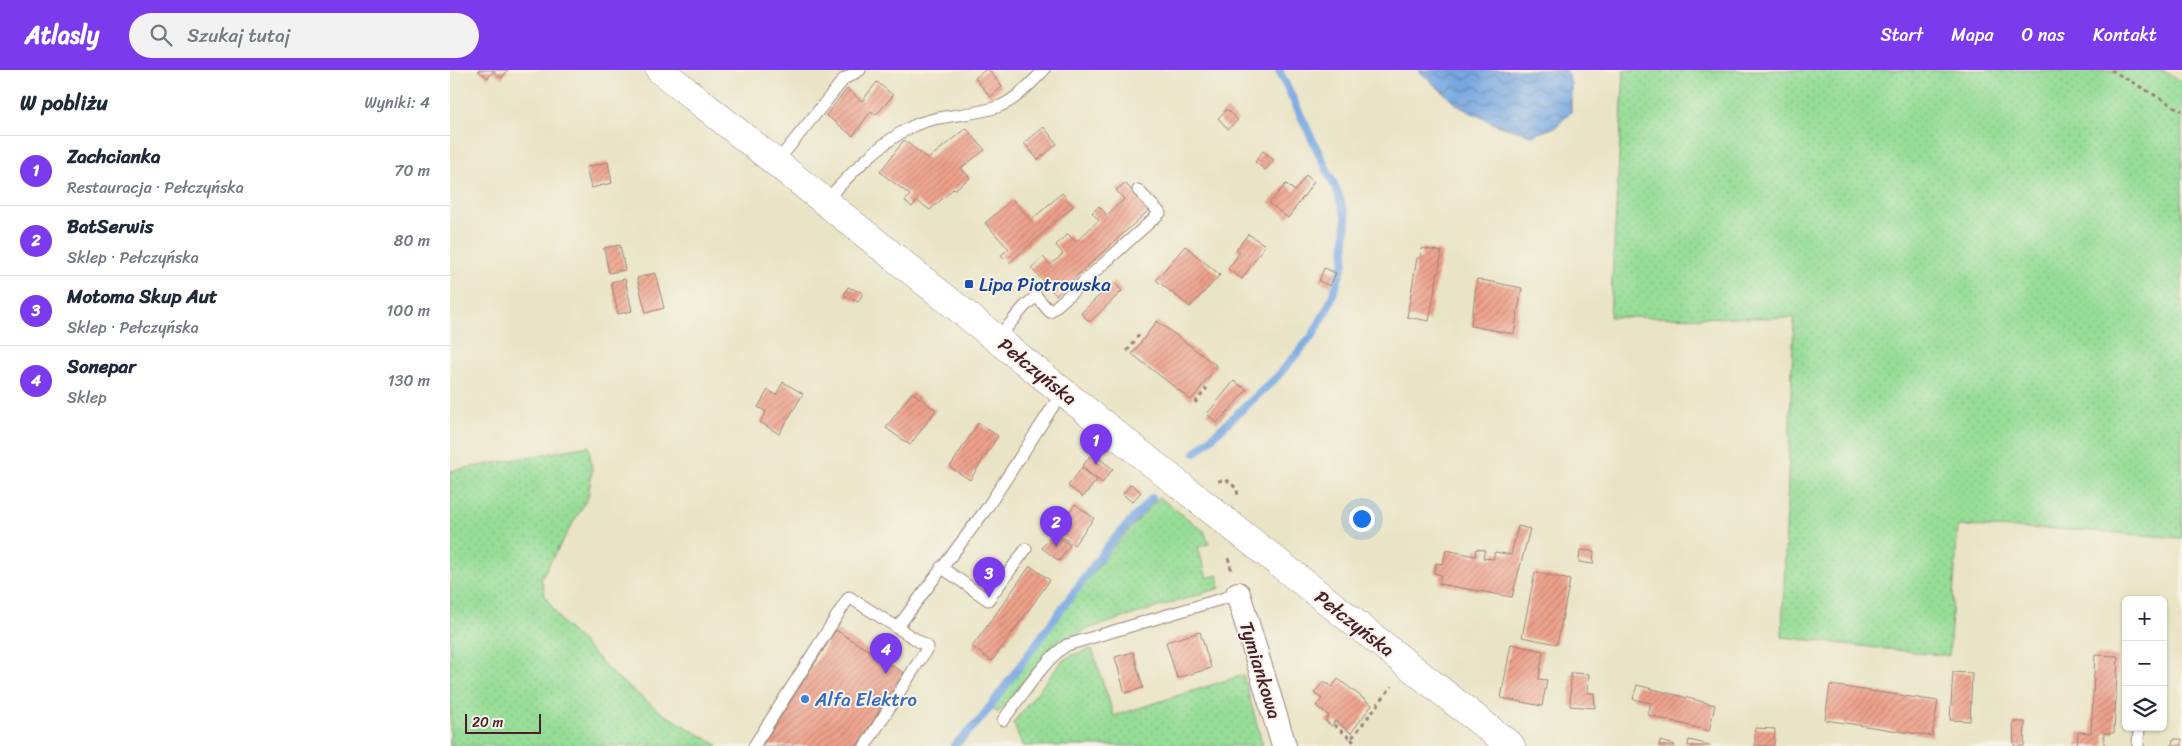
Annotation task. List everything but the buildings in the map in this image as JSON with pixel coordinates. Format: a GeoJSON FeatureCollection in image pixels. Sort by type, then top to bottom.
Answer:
{"type":"FeatureCollection","features":[{"type":"Feature","properties":{"kind":"main road","name":"Pełczyńska"},"geometry":{"type":"LineString","coordinates":[[660,70],[1511,746]]}},
{"type":"Feature","properties":{"kind":"street","name":"Tymiankowa"},"geometry":{"type":"LineString","coordinates":[[1238,594],[1284,746]]}},
{"type":"Feature","properties":{"kind":"lane"},"geometry":{"type":"LineString","coordinates":[[776,162],[839,84],[860,70]]}},
{"type":"Feature","properties":{"kind":"lane"},"geometry":{"type":"LineString","coordinates":[[825,202],[862,163],[910,127],[937,117],[1000,106],[1020,94],[1044,70]]}},
{"type":"Feature","properties":{"kind":"lane"},"geometry":{"type":"LineString","coordinates":[[998,338],[1024,307],[1036,296],[1050,312],[1160,213],[1138,190]]}},
{"type":"Feature","properties":{"kind":"lane"},"geometry":{"type":"LineString","coordinates":[[897,628],[987,508],[1063,391]]}},
{"type":"Feature","properties":{"kind":"lane"},"geometry":{"type":"LineString","coordinates":[[941,567],[988,600],[1026,549]]}},
{"type":"Feature","properties":{"kind":"lane"},"geometry":{"type":"LineString","coordinates":[[1003,720],[1040,673],[1060,650],[1067,645],[1238,594]]}},
{"type":"Feature","properties":{"kind":"lane"},"geometry":{"type":"LineString","coordinates":[[754,746],[849,597],[928,647],[866,746]]}},
{"type":"Feature","properties":{"kind":"lane"},"geometry":{"type":"LineString","coordinates":[[2138,746],[2139,731]]}},
{"type":"Feature","properties":{"kind":"path"},"geometry":{"type":"LineString","coordinates":[[2111,70],[2182,111]]}},
{"type":"Feature","properties":{"kind":"path"},"geometry":{"type":"LineString","coordinates":[[1127,351],[1139,335]]}},
{"type":"Feature","properties":{"kind":"path"},"geometry":{"type":"LineString","coordinates":[[1195,403],[1207,388]]}},
{"type":"Feature","properties":{"kind":"path"},"geometry":{"type":"LineString","coordinates":[[1351,739],[1393,685]]}},
{"type":"Feature","properties":{"kind":"path"},"geometry":{"type":"LineString","coordinates":[[1334,725],[1358,746]]}},
{"type":"Feature","properties":{"kind":"green space"},"geometry":{"type":"Polygon","coordinates":[[[1624,70],[2162,70],[2182,82],[2182,538],[2077,530],[1958,526],[1949,656],[1782,637],[1794,318],[1610,317],[1624,70]]]}},
{"type":"Feature","properties":{"kind":"green space"},"geometry":{"type":"Polygon","coordinates":[[[589,446],[592,470],[588,497],[541,578],[545,596],[561,621],[616,677],[662,713],[719,746],[450,746],[450,471],[589,446]]]}},
{"type":"Feature","properties":{"kind":"green space"},"geometry":{"type":"Polygon","coordinates":[[[1159,497],[1204,531],[1209,544],[1198,547],[1207,578],[1218,575],[1220,588],[1087,629],[1052,647],[998,713],[991,707],[1109,552],[1159,497]]]}},
{"type":"Feature","properties":{"kind":"green space"},"geometry":{"type":"Polygon","coordinates":[[[1092,649],[1114,716],[1243,675],[1263,746],[1023,746],[1013,723],[1062,661],[1072,655],[1092,649]]]}},
{"type":"Feature","properties":{"kind":"water"},"geometry":{"type":"Polygon","coordinates":[[[1419,70],[1566,70],[1571,83],[1571,112],[1556,127],[1533,135],[1499,126],[1460,107],[1419,70]]]}},
{"type":"Feature","properties":{"kind":"waterway"},"geometry":{"type":"LineString","coordinates":[[1195,453],[1276,378],[1313,335],[1330,303],[1344,263],[1346,218],[1337,191],[1279,70]]}},
{"type":"Feature","properties":{"kind":"waterway"},"geometry":{"type":"LineString","coordinates":[[954,746],[981,719],[1107,547],[1152,498]]}},
{"type":"Feature","properties":{"kind":"place","name":"Lipa Piotrowska"},"geometry":{"type":"Point","coordinates":[969,284]}},
{"type":"Feature","properties":{"kind":"place","name":"Zachcianka"},"geometry":{"type":"Point","coordinates":[1096,465]}},
{"type":"Feature","properties":{"kind":"place","name":"BatSerwis"},"geometry":{"type":"Point","coordinates":[1056,547]}},
{"type":"Feature","properties":{"kind":"place","name":"Motoma Skup Aut"},"geometry":{"type":"Point","coordinates":[989,598]}},
{"type":"Feature","properties":{"kind":"place","name":"Sonepar"},"geometry":{"type":"Point","coordinates":[886,674]}},
{"type":"Feature","properties":{"kind":"place","name":"Alfa Elektro"},"geometry":{"type":"Point","coordinates":[805,699]}}]}
